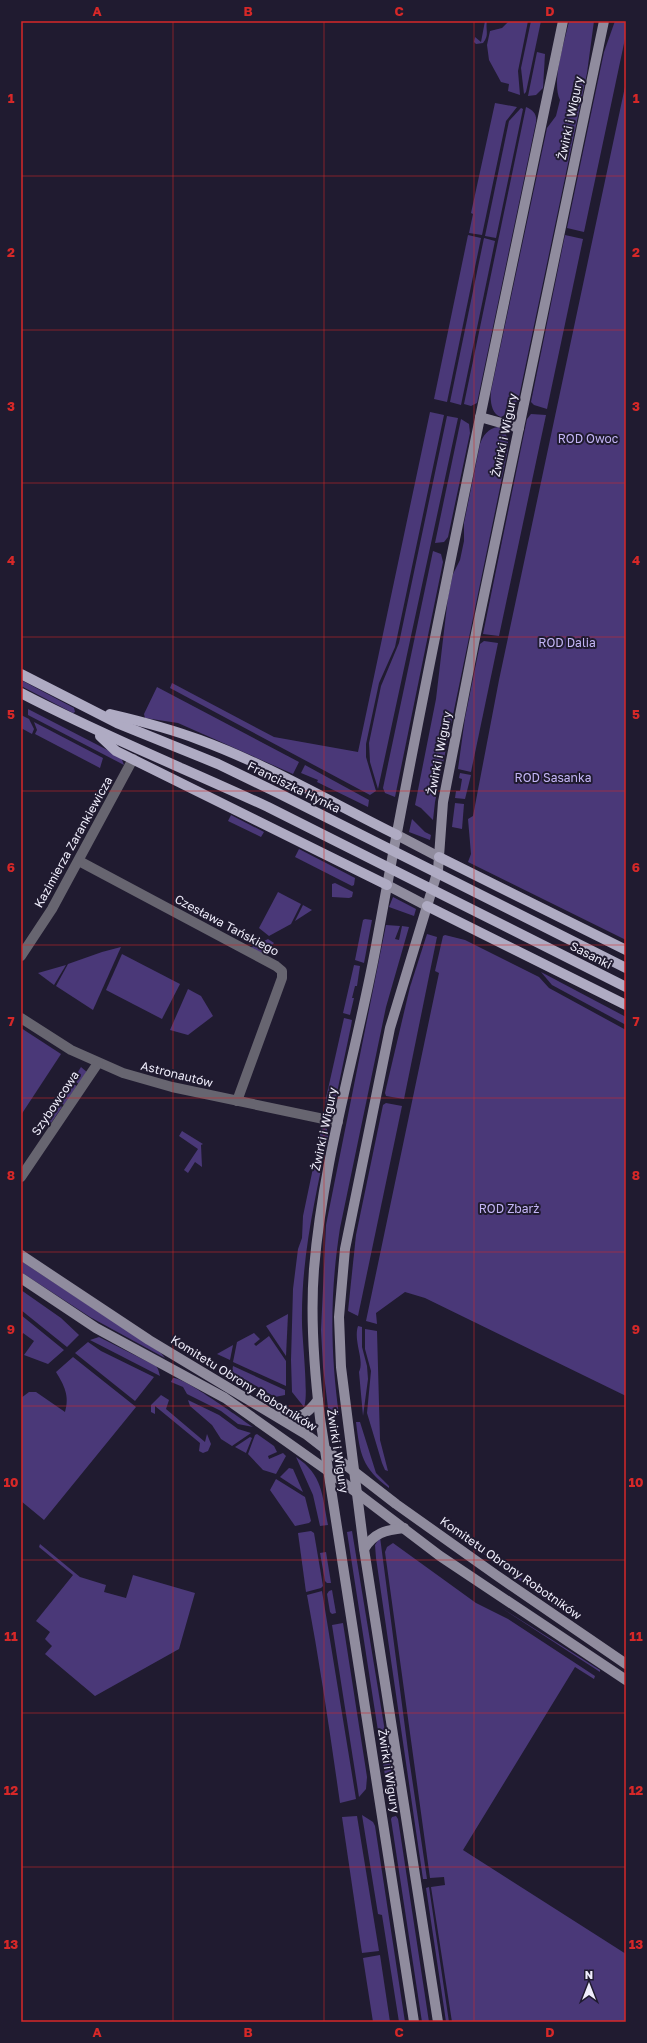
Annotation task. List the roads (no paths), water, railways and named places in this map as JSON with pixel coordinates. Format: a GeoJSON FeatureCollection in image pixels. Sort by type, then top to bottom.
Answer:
{"type":"FeatureCollection","features":[{"type":"Feature","properties":{"kind":"main road"},"geometry":{"type":"LineString","coordinates":[[397,835],[441,603],[563,21]]}},
{"type":"Feature","properties":{"kind":"main road","name":"Żwirki i Wigury"},"geometry":{"type":"LineString","coordinates":[[438,2022],[364,1549],[354,1472],[339,1340],[342,1266],[389,1035],[438,870],[443,802],[474,643],[604,21]]}},
{"type":"Feature","properties":{"kind":"main road"},"geometry":{"type":"LineString","coordinates":[[480,416],[519,428]]}},
{"type":"Feature","properties":{"kind":"main road","name":"Franciszka Hynka"},"geometry":{"type":"LineString","coordinates":[[21,674],[90,710],[218,764],[276,792],[552,932]]}},
{"type":"Feature","properties":{"kind":"main road"},"geometry":{"type":"LineString","coordinates":[[21,693],[94,730],[116,750],[133,759],[626,1006]]}},
{"type":"Feature","properties":{"kind":"main road"},"geometry":{"type":"LineString","coordinates":[[90,710],[152,724],[202,740],[262,768],[626,950]]}},
{"type":"Feature","properties":{"kind":"main road","name":"Sasanki"},"geometry":{"type":"LineString","coordinates":[[94,730],[268,807],[626,987]]}},
{"type":"Feature","properties":{"kind":"main road","name":"Żwirki i Wigury"},"geometry":{"type":"LineString","coordinates":[[397,835],[375,949],[326,1181],[314,1269],[312,1348],[328,1471],[414,2022]]}},
{"type":"Feature","properties":{"kind":"main road","name":"Sasanki"},"geometry":{"type":"LineString","coordinates":[[552,932],[626,968]]}},
{"type":"Feature","properties":{"kind":"main road","name":"Komitetu Obrony Robotników"},"geometry":{"type":"LineString","coordinates":[[21,1255],[143,1336],[277,1416],[325,1449],[354,1472],[496,1575],[626,1664]]}},
{"type":"Feature","properties":{"kind":"main road","name":"Komitetu Obrony Robotników"},"geometry":{"type":"LineString","coordinates":[[21,1278],[96,1328],[225,1398],[328,1471],[479,1583],[626,1680]]}},
{"type":"Feature","properties":{"kind":"main road"},"geometry":{"type":"LineString","coordinates":[[277,1416],[300,1417],[312,1408],[318,1400]]}},
{"type":"Feature","properties":{"kind":"main road"},"geometry":{"type":"LineString","coordinates":[[364,1549],[376,1535],[391,1529],[404,1528]]}},
{"type":"Feature","properties":{"kind":"street","name":"Kazimierza Zarankiewicza"},"geometry":{"type":"LineString","coordinates":[[21,956],[52,909],[133,759]]}},
{"type":"Feature","properties":{"kind":"street","name":"Czesława Tańskiego"},"geometry":{"type":"LineString","coordinates":[[79,861],[249,951],[282,971],[282,978],[237,1101]]}},
{"type":"Feature","properties":{"kind":"street","name":"Astronautów"},"geometry":{"type":"LineString","coordinates":[[21,1018],[64,1046],[98,1064],[148,1081],[338,1122]]}},
{"type":"Feature","properties":{"kind":"street","name":"Szybowcowa"},"geometry":{"type":"LineString","coordinates":[[21,1177],[98,1064]]}},
{"type":"Feature","properties":{"kind":"park label","name":"ROD Owoc"},"geometry":{"type":"Point","coordinates":[588,438]}},
{"type":"Feature","properties":{"kind":"park label","name":"ROD Dalia"},"geometry":{"type":"Point","coordinates":[567,642]}},
{"type":"Feature","properties":{"kind":"park label","name":"ROD Sasanka"},"geometry":{"type":"Point","coordinates":[553,777]}},
{"type":"Feature","properties":{"kind":"park label","name":"ROD Zbarż"},"geometry":{"type":"Point","coordinates":[509,1208]}}]}
